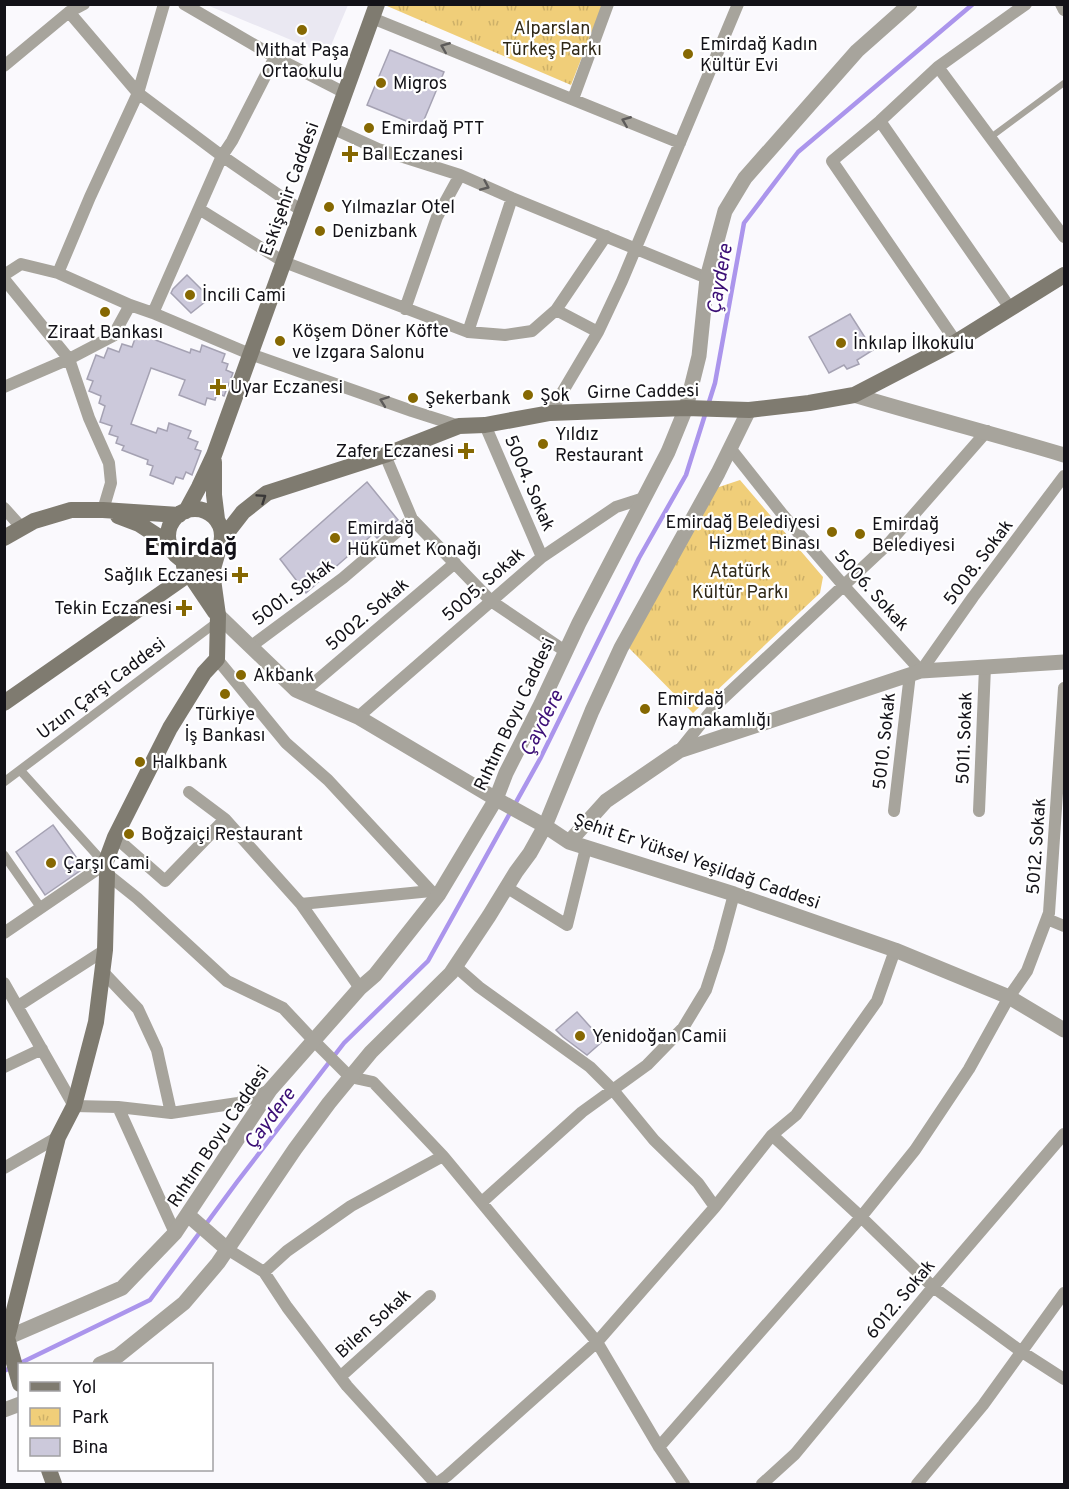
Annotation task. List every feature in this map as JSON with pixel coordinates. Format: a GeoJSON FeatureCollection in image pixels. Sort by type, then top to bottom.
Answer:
{"type":"FeatureCollection","features":[{"type":"Feature","properties":{"kind":"main road","name":"Eskişehir Caddesi"},"geometry":{"type":"LineString","coordinates":[[183,513],[199,487],[214,455],[374,11]]}},
{"type":"Feature","properties":{"kind":"main road","name":"Girne Caddesi"},"geometry":{"type":"LineString","coordinates":[[221,543],[243,512],[267,494],[385,455],[459,426],[550,413],[686,408],[742,410],[810,403],[854,395],[956,342],[1065,275]]}},
{"type":"Feature","properties":{"kind":"main road","name":"Eskişehir Caddesi"},"geometry":{"type":"LineString","coordinates":[[214,455],[213,495],[216,519]]}},
{"type":"Feature","properties":{"kind":"main road"},"geometry":{"type":"LineString","coordinates":[[18,1377],[8,1343],[57,1137],[74,1106],[96,1022],[105,950],[106,869],[115,837],[170,728],[204,673],[217,658],[217,618],[212,572],[221,543],[220,525],[210,514],[194,509],[173,520],[168,536],[172,548],[217,618]]}},
{"type":"Feature","properties":{"kind":"main road"},"geometry":{"type":"LineString","coordinates":[[4,538],[34,521],[71,510],[183,513]]}},
{"type":"Feature","properties":{"kind":"main road"},"geometry":{"type":"LineString","coordinates":[[103,510],[139,524],[172,548],[180,558],[187,561],[202,562],[215,554],[221,543]]}},
{"type":"Feature","properties":{"kind":"main road"},"geometry":{"type":"LineString","coordinates":[[4,703],[189,574]]}},
{"type":"Feature","properties":{"kind":"street"},"geometry":{"type":"LineString","coordinates":[[4,66],[69,12],[84,4]]}},
{"type":"Feature","properties":{"kind":"street"},"geometry":{"type":"LineString","coordinates":[[58,273],[138,93],[164,4]]}},
{"type":"Feature","properties":{"kind":"street"},"geometry":{"type":"LineString","coordinates":[[184,4],[275,57],[345,93]]}},
{"type":"Feature","properties":{"kind":"street"},"geometry":{"type":"LineString","coordinates":[[573,99],[608,4]]}},
{"type":"Feature","properties":{"kind":"street"},"geometry":{"type":"LineString","coordinates":[[550,413],[598,332],[637,249],[738,4]]}},
{"type":"Feature","properties":{"kind":"street"},"geometry":{"type":"LineString","coordinates":[[956,342],[832,161],[880,121],[938,67],[1026,4]]}},
{"type":"Feature","properties":{"kind":"street"},"geometry":{"type":"LineString","coordinates":[[1061,4],[1065,10]]}},
{"type":"Feature","properties":{"kind":"street","name":"Rıhtım Boyu Caddesi"},"geometry":{"type":"LineString","coordinates":[[8,1343],[122,1288],[176,1233],[270,1090],[360,988],[375,975],[435,892],[496,799],[506,773],[565,651],[668,452],[686,408],[699,356],[707,278],[724,211],[745,178],[857,51],[900,8]]}},
{"type":"Feature","properties":{"kind":"street"},"geometry":{"type":"LineString","coordinates":[[374,11],[573,99],[680,143]]}},
{"type":"Feature","properties":{"kind":"street"},"geometry":{"type":"LineString","coordinates":[[69,12],[138,93],[222,156],[302,211]]}},
{"type":"Feature","properties":{"kind":"street"},"geometry":{"type":"LineString","coordinates":[[153,313],[222,156],[275,57]]}},
{"type":"Feature","properties":{"kind":"street"},"geometry":{"type":"LineString","coordinates":[[938,67],[1065,237]]}},
{"type":"Feature","properties":{"kind":"street"},"geometry":{"type":"LineString","coordinates":[[880,121],[1010,308]]}},
{"type":"Feature","properties":{"kind":"street"},"geometry":{"type":"LineString","coordinates":[[332,128],[378,149],[459,175],[707,278]]}},
{"type":"Feature","properties":{"kind":"street"},"geometry":{"type":"LineString","coordinates":[[405,309],[437,216],[459,175]]}},
{"type":"Feature","properties":{"kind":"street"},"geometry":{"type":"LineString","coordinates":[[468,332],[512,198]]}},
{"type":"Feature","properties":{"kind":"street"},"geometry":{"type":"LineString","coordinates":[[199,209],[284,262],[468,332],[505,335],[532,331],[556,310],[606,236]]}},
{"type":"Feature","properties":{"kind":"street"},"geometry":{"type":"LineString","coordinates":[[103,510],[111,483],[109,463],[89,417],[69,359],[4,277],[21,264],[58,273],[250,354],[459,426]]}},
{"type":"Feature","properties":{"kind":"street"},"geometry":{"type":"LineString","coordinates":[[4,387],[69,359],[113,336],[130,305]]}},
{"type":"Feature","properties":{"kind":"street"},"geometry":{"type":"LineString","coordinates":[[556,310],[598,332]]}},
{"type":"Feature","properties":{"kind":"street"},"geometry":{"type":"LineString","coordinates":[[854,395],[1065,455]]}},
{"type":"Feature","properties":{"kind":"street"},"geometry":{"type":"LineString","coordinates":[[104,1363],[118,1356],[184,1303],[218,1263],[329,1103],[371,1052],[451,973],[530,853],[545,825],[621,648],[718,473],[730,448],[742,410]]}},
{"type":"Feature","properties":{"kind":"street","name":"5004. Sokak"},"geometry":{"type":"LineString","coordinates":[[484,424],[542,557]]}},
{"type":"Feature","properties":{"kind":"street"},"geometry":{"type":"LineString","coordinates":[[679,751],[716,705],[889,543],[987,432]]}},
{"type":"Feature","properties":{"kind":"street","name":"5006. Sokak"},"geometry":{"type":"LineString","coordinates":[[730,448],[783,516],[916,672]]}},
{"type":"Feature","properties":{"kind":"street"},"geometry":{"type":"LineString","coordinates":[[385,455],[412,519],[491,601],[565,651]]}},
{"type":"Feature","properties":{"kind":"street","name":"5008. Sokak"},"geometry":{"type":"LineString","coordinates":[[916,672],[1065,476]]}},
{"type":"Feature","properties":{"kind":"street","name":"5005. Sokak"},"geometry":{"type":"LineString","coordinates":[[358,717],[542,557],[616,507],[644,498]]}},
{"type":"Feature","properties":{"kind":"street"},"geometry":{"type":"LineString","coordinates":[[4,508],[22,528]]}},
{"type":"Feature","properties":{"kind":"street","name":"5001. Sokak"},"geometry":{"type":"LineString","coordinates":[[250,647],[343,578],[412,519]]}},
{"type":"Feature","properties":{"kind":"street","name":"5002. Sokak"},"geometry":{"type":"LineString","coordinates":[[302,693],[455,563]]}},
{"type":"Feature","properties":{"kind":"street","name":"Şehit Er Yüksel Yeşildağ Caddesi"},"geometry":{"type":"LineString","coordinates":[[217,618],[297,690],[358,717],[496,799],[545,825],[569,842],[734,894],[895,950],[1010,997],[1065,1030]]}},
{"type":"Feature","properties":{"kind":"street","name":"Uzun Çarşı Caddesi"},"geometry":{"type":"LineString","coordinates":[[4,782],[217,618]]}},
{"type":"Feature","properties":{"kind":"street"},"geometry":{"type":"LineString","coordinates":[[217,658],[286,743],[328,780],[435,892]]}},
{"type":"Feature","properties":{"kind":"street"},"geometry":{"type":"LineString","coordinates":[[569,842],[606,801],[679,751],[916,672],[1065,662]]}},
{"type":"Feature","properties":{"kind":"street","name":"5011. Sokak"},"geometry":{"type":"LineString","coordinates":[[979,812],[985,667]]}},
{"type":"Feature","properties":{"kind":"street","name":"5010. Sokak"},"geometry":{"type":"LineString","coordinates":[[894,811],[916,672]]}},
{"type":"Feature","properties":{"kind":"street","name":"5012. Sokak"},"geometry":{"type":"LineString","coordinates":[[660,1447],[861,1217],[915,1150],[969,1068],[1027,971],[1049,913],[1061,794],[1065,688]]}},
{"type":"Feature","properties":{"kind":"street"},"geometry":{"type":"LineString","coordinates":[[20,770],[106,869],[227,981],[283,1008],[351,1077],[373,1082],[443,1156],[597,1341],[684,1485]]}},
{"type":"Feature","properties":{"kind":"street"},"geometry":{"type":"LineString","coordinates":[[189,792],[225,819],[301,904],[360,988]]}},
{"type":"Feature","properties":{"kind":"street"},"geometry":{"type":"LineString","coordinates":[[115,837],[165,881],[225,819]]}},
{"type":"Feature","properties":{"kind":"street"},"geometry":{"type":"LineString","coordinates":[[506,887],[567,925],[586,848]]}},
{"type":"Feature","properties":{"kind":"street"},"geometry":{"type":"LineString","coordinates":[[4,855],[41,908]]}},
{"type":"Feature","properties":{"kind":"street"},"geometry":{"type":"LineString","coordinates":[[4,933],[106,869]]}},
{"type":"Feature","properties":{"kind":"street"},"geometry":{"type":"LineString","coordinates":[[301,904],[435,892]]}},
{"type":"Feature","properties":{"kind":"street"},"geometry":{"type":"LineString","coordinates":[[482,1202],[582,1112],[647,1065],[682,1028],[705,990],[719,950],[734,894]]}},
{"type":"Feature","properties":{"kind":"street"},"geometry":{"type":"LineString","coordinates":[[1047,919],[1065,926]]}},
{"type":"Feature","properties":{"kind":"street"},"geometry":{"type":"LineString","coordinates":[[18,1006],[105,950]]}},
{"type":"Feature","properties":{"kind":"street"},"geometry":{"type":"LineString","coordinates":[[188,1215],[227,1249],[264,1272],[287,1307],[340,1377],[436,1485],[597,1341],[715,1207],[772,1135],[796,1115],[877,1001],[895,950]]}},
{"type":"Feature","properties":{"kind":"street"},"geometry":{"type":"LineString","coordinates":[[455,966],[479,987],[590,1067],[613,1090],[654,1140],[698,1183],[715,1207]]}},
{"type":"Feature","properties":{"kind":"street"},"geometry":{"type":"LineString","coordinates":[[102,970],[138,1009],[157,1050],[171,1113]]}},
{"type":"Feature","properties":{"kind":"street"},"geometry":{"type":"LineString","coordinates":[[4,983],[74,1106],[118,1107],[171,1113],[238,1103],[270,1090]]}},
{"type":"Feature","properties":{"kind":"street"},"geometry":{"type":"LineString","coordinates":[[4,1067],[42,1049]]}},
{"type":"Feature","properties":{"kind":"street"},"geometry":{"type":"LineString","coordinates":[[118,1107],[176,1233]]}},
{"type":"Feature","properties":{"kind":"street","name":"6012. Sokak"},"geometry":{"type":"LineString","coordinates":[[762,1485],[795,1454],[933,1287],[1065,1134]]}},
{"type":"Feature","properties":{"kind":"street"},"geometry":{"type":"LineString","coordinates":[[772,1135],[933,1287],[1022,1352],[1065,1378]]}},
{"type":"Feature","properties":{"kind":"street"},"geometry":{"type":"LineString","coordinates":[[4,1168],[57,1137]]}},
{"type":"Feature","properties":{"kind":"street"},"geometry":{"type":"LineString","coordinates":[[264,1272],[287,1251],[351,1206],[443,1156]]}},
{"type":"Feature","properties":{"kind":"street"},"geometry":{"type":"LineString","coordinates":[[916,1485],[984,1405],[1065,1293]]}},
{"type":"Feature","properties":{"kind":"street","name":"Bilen Sokak"},"geometry":{"type":"LineString","coordinates":[[340,1377],[430,1296]]}},
{"type":"Feature","properties":{"kind":"lane"},"geometry":{"type":"LineString","coordinates":[[991,137],[1065,83]]}},
{"type":"Feature","properties":{"kind":"shaded area","name":"Mithat Paşa Ortaokulu"},"geometry":{"type":"Polygon","coordinates":[[[207,5],[348,5],[327,55],[207,5]]]}},
{"type":"Feature","properties":{"kind":"green space","name":"Alparslan Türkeş Parkı"},"geometry":{"type":"Polygon","coordinates":[[[388,4],[598,4],[602,6],[571,85],[387,6],[388,4]]]}},
{"type":"Feature","properties":{"kind":"green space","name":"Atatürk Kültür Parkı"},"geometry":{"type":"Polygon","coordinates":[[[740,480],[823,577],[820,593],[693,713],[629,648],[716,488],[740,480]]]}},
{"type":"Feature","properties":{"kind":"building"},"geometry":{"type":"Polygon","coordinates":[[[390,50],[444,72],[421,127],[367,105],[390,50]]]}},
{"type":"Feature","properties":{"kind":"building","name":"İncili Cami"},"geometry":{"type":"Polygon","coordinates":[[[187,275],[210,298],[191,313],[171,293],[187,275]]]}},
{"type":"Feature","properties":{"kind":"building","name":"İnkılap İlkokulu"},"geometry":{"type":"Polygon","coordinates":[[[850,314],[873,350],[857,360],[859,364],[847,369],[844,365],[829,373],[809,337],[850,314]]]}},
{"type":"Feature","properties":{"kind":"building"},"geometry":{"type":"Polygon","coordinates":[[[137,333],[190,353],[191,349],[200,352],[202,345],[225,354],[222,362],[228,364],[226,370],[233,373],[224,396],[217,393],[215,400],[207,398],[205,405],[179,395],[185,380],[151,368],[131,424],[156,433],[158,428],[167,431],[169,423],[191,431],[188,438],[198,442],[195,449],[201,451],[192,475],[186,472],[183,479],[176,477],[173,484],[150,475],[153,466],[147,464],[148,460],[122,450],[124,446],[116,443],[118,437],[109,434],[112,426],[100,422],[105,406],[99,403],[101,396],[89,391],[93,381],[87,379],[96,355],[104,358],[108,348],[119,352],[122,344],[132,347],[137,333]]]}},
{"type":"Feature","properties":{"kind":"building","name":"Emirdağ Hükümet Konağı"},"geometry":{"type":"Polygon","coordinates":[[[367,482],[398,520],[377,538],[373,534],[306,593],[280,559],[367,482]]]}},
{"type":"Feature","properties":{"kind":"building","name":"Çarşı Cami"},"geometry":{"type":"Polygon","coordinates":[[[53,825],[84,868],[45,895],[16,852],[53,825]]]}},
{"type":"Feature","properties":{"kind":"building","name":"Yenidoğan Camii"},"geometry":{"type":"Polygon","coordinates":[[[577,1012],[603,1041],[587,1055],[556,1030],[577,1012]]]}},
{"type":"Feature","properties":{"kind":"waterway","name":"Çaydere"},"geometry":{"type":"LineString","coordinates":[[20,1363],[150,1300],[344,1043],[428,961],[540,759],[639,558],[686,475],[715,383],[744,223],[798,152],[973,4]]}},
{"type":"Feature","properties":{"kind":"waterway","name":"Çaydere"},"geometry":{"type":"LineString","coordinates":[[4,1371],[18,1364]]}},
{"type":"Feature","properties":{"kind":"place","name":"Mithat Paşa Ortaokulu"},"geometry":{"type":"Point","coordinates":[302,30]}},
{"type":"Feature","properties":{"kind":"place","name":"Emirdağ Kadın Kültür Evi"},"geometry":{"type":"Point","coordinates":[688,54]}},
{"type":"Feature","properties":{"kind":"place","name":"Migros"},"geometry":{"type":"Point","coordinates":[381,83]}},
{"type":"Feature","properties":{"kind":"place","name":"Emirdağ PTT"},"geometry":{"type":"Point","coordinates":[369,128]}},
{"type":"Feature","properties":{"kind":"place","name":"Bal Eczanesi"},"geometry":{"type":"Point","coordinates":[350,154]}},
{"type":"Feature","properties":{"kind":"place","name":"Yılmazlar Otel"},"geometry":{"type":"Point","coordinates":[329,207]}},
{"type":"Feature","properties":{"kind":"place","name":"Denizbank"},"geometry":{"type":"Point","coordinates":[320,231]}},
{"type":"Feature","properties":{"kind":"place","name":"İncili Cami"},"geometry":{"type":"Point","coordinates":[190,295]}},
{"type":"Feature","properties":{"kind":"place","name":"Ziraat Bankası"},"geometry":{"type":"Point","coordinates":[105,312]}},
{"type":"Feature","properties":{"kind":"place","name":"Köşem Döner Köfte ve Izgara Salonu"},"geometry":{"type":"Point","coordinates":[280,341]}},
{"type":"Feature","properties":{"kind":"place","name":"İnkılap İlkokulu"},"geometry":{"type":"Point","coordinates":[841,343]}},
{"type":"Feature","properties":{"kind":"place","name":"Uyar Eczanesi"},"geometry":{"type":"Point","coordinates":[218,387]}},
{"type":"Feature","properties":{"kind":"place","name":"Şok"},"geometry":{"type":"Point","coordinates":[528,395]}},
{"type":"Feature","properties":{"kind":"place","name":"Şekerbank"},"geometry":{"type":"Point","coordinates":[413,398]}},
{"type":"Feature","properties":{"kind":"place","name":"Yıldız Restaurant"},"geometry":{"type":"Point","coordinates":[543,444]}},
{"type":"Feature","properties":{"kind":"place","name":"Zafer Eczanesi"},"geometry":{"type":"Point","coordinates":[466,451]}},
{"type":"Feature","properties":{"kind":"place","name":"Emirdağ Belediyesi Hizmet Binası"},"geometry":{"type":"Point","coordinates":[832,532]}},
{"type":"Feature","properties":{"kind":"place","name":"Emirdağ Belediyesi"},"geometry":{"type":"Point","coordinates":[860,534]}},
{"type":"Feature","properties":{"kind":"place","name":"Emirdağ Hükümet Konağı"},"geometry":{"type":"Point","coordinates":[335,538]}},
{"type":"Feature","properties":{"kind":"place","name":"Sağlık Eczanesi"},"geometry":{"type":"Point","coordinates":[240,575]}},
{"type":"Feature","properties":{"kind":"place","name":"Tekin Eczanesi"},"geometry":{"type":"Point","coordinates":[184,608]}},
{"type":"Feature","properties":{"kind":"place","name":"Akbank"},"geometry":{"type":"Point","coordinates":[241,675]}},
{"type":"Feature","properties":{"kind":"place","name":"Türkiye İş Bankası"},"geometry":{"type":"Point","coordinates":[225,694]}},
{"type":"Feature","properties":{"kind":"place","name":"Emirdağ Kaymakamlığı"},"geometry":{"type":"Point","coordinates":[645,709]}},
{"type":"Feature","properties":{"kind":"place","name":"Halkbank"},"geometry":{"type":"Point","coordinates":[140,762]}},
{"type":"Feature","properties":{"kind":"place","name":"Boğzaiçi Restaurant"},"geometry":{"type":"Point","coordinates":[129,834]}},
{"type":"Feature","properties":{"kind":"place","name":"Çarşı Cami"},"geometry":{"type":"Point","coordinates":[51,863]}},
{"type":"Feature","properties":{"kind":"place","name":"Yenidoğan Camii"},"geometry":{"type":"Point","coordinates":[580,1036]}},
{"type":"Feature","properties":{"kind":"district","name":"Emirdağ"},"geometry":{"type":"Point","coordinates":[191,547]}}]}
